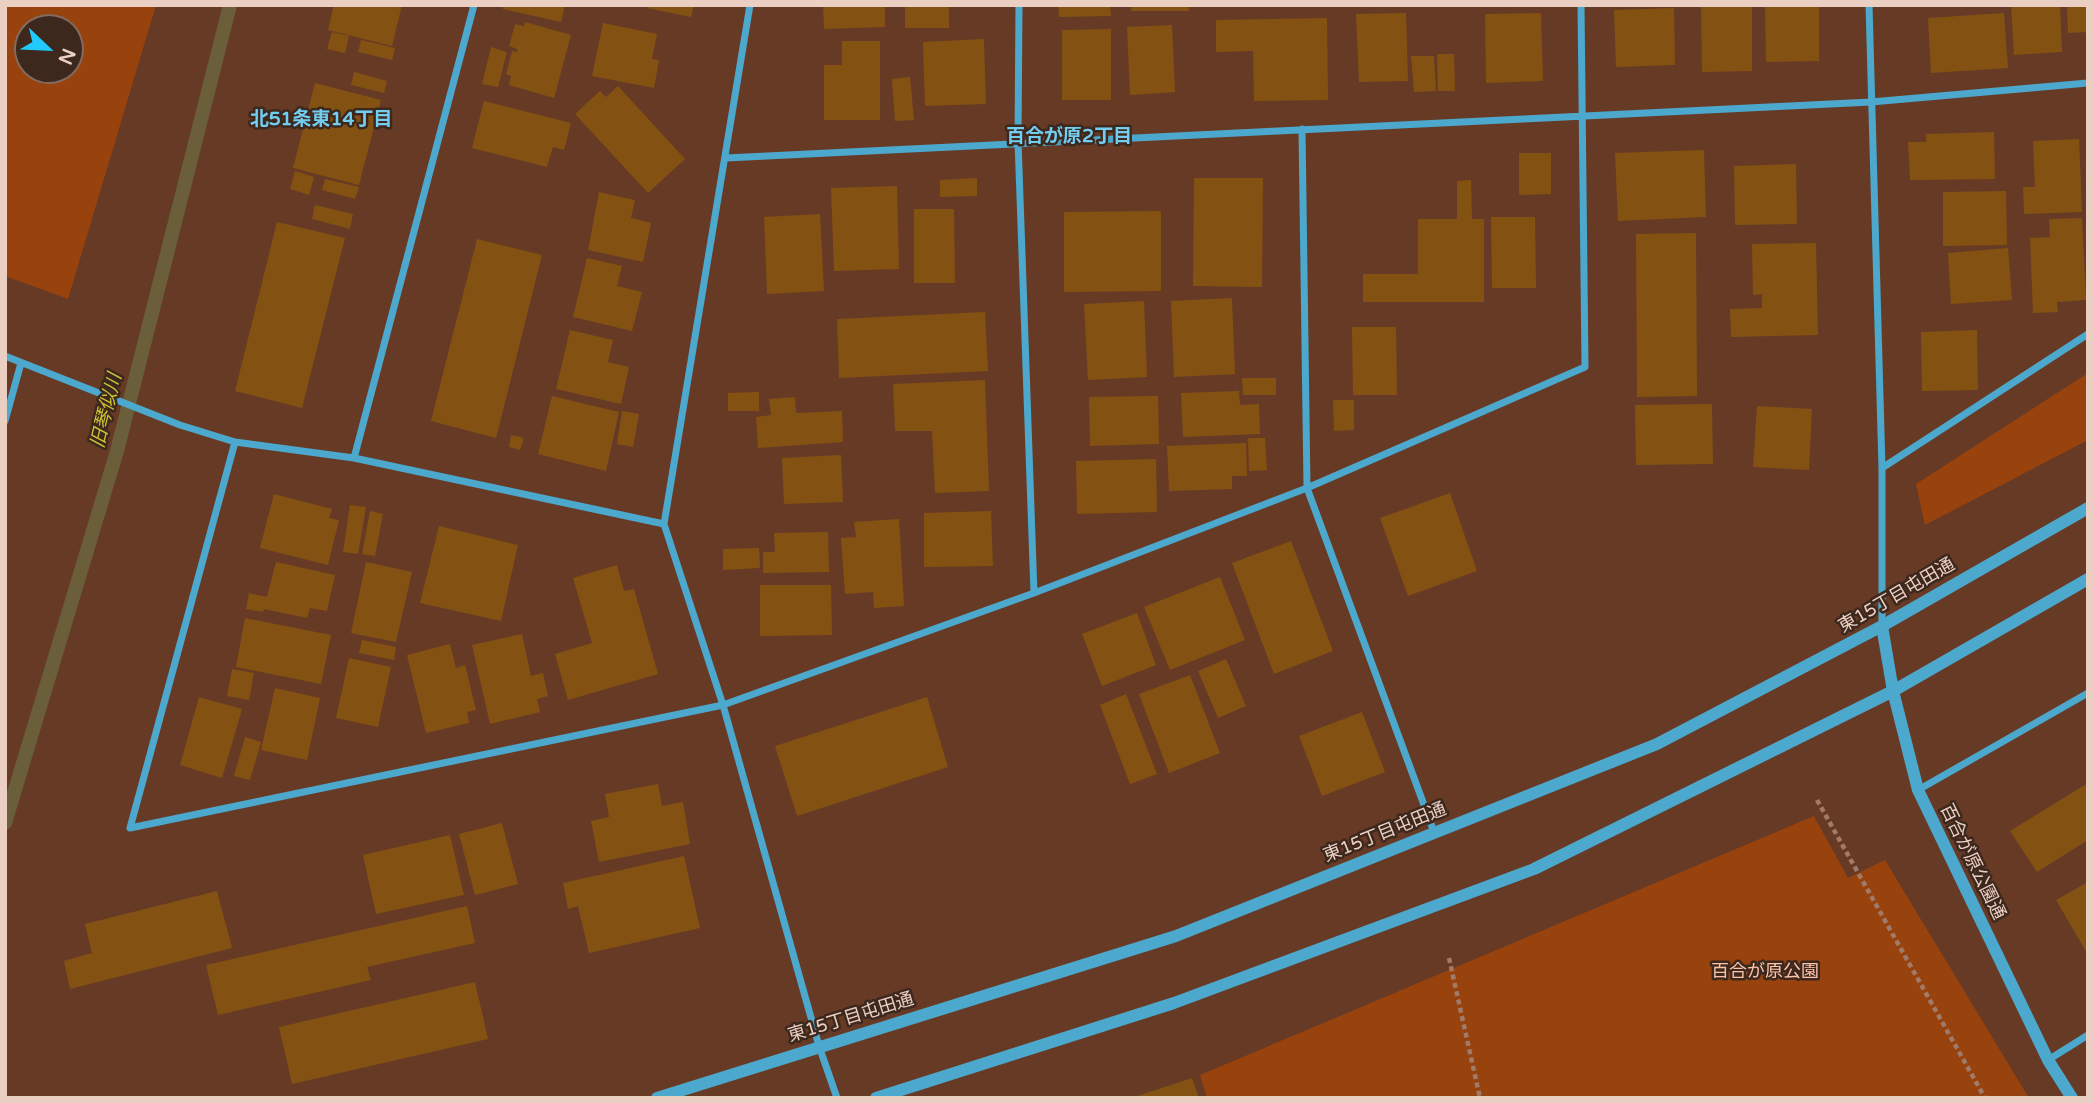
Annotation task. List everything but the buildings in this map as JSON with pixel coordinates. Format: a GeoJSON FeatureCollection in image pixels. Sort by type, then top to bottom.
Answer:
{"type":"FeatureCollection","features":[{"type":"Feature","properties":{"kind":"street"},"geometry":{"type":"LineString","coordinates":[[354,458],[474,5]]}},
{"type":"Feature","properties":{"kind":"street"},"geometry":{"type":"LineString","coordinates":[[750,5],[664,523],[723,705],[836,1098]]}},
{"type":"Feature","properties":{"kind":"street"},"geometry":{"type":"LineString","coordinates":[[1019,5],[1018,141],[1034,593]]}},
{"type":"Feature","properties":{"kind":"street"},"geometry":{"type":"LineString","coordinates":[[235,442],[130,828],[723,705],[1034,593],[1307,488],[1585,367],[1581,5]]}},
{"type":"Feature","properties":{"kind":"street"},"geometry":{"type":"LineString","coordinates":[[1869,5],[1882,468],[1882,626]]}},
{"type":"Feature","properties":{"kind":"street"},"geometry":{"type":"LineString","coordinates":[[726,158],[1018,141],[1583,118],[1871,102],[2088,83]]}},
{"type":"Feature","properties":{"kind":"street"},"geometry":{"type":"LineString","coordinates":[[1302,130],[1307,488],[1434,832]]}},
{"type":"Feature","properties":{"kind":"street"},"geometry":{"type":"LineString","coordinates":[[1882,468],[2088,334]]}},
{"type":"Feature","properties":{"kind":"street"},"geometry":{"type":"LineString","coordinates":[[5,356],[180,425],[235,442],[354,458],[664,523]]}},
{"type":"Feature","properties":{"kind":"street"},"geometry":{"type":"LineString","coordinates":[[5,421],[21,363]]}},
{"type":"Feature","properties":{"kind":"street","name":"東15丁目屯田通"},"geometry":{"type":"LineString","coordinates":[[657,1098],[1176,936],[1657,744],[1882,626],[2088,508]]}},
{"type":"Feature","properties":{"kind":"street"},"geometry":{"type":"LineString","coordinates":[[876,1098],[1174,1003],[1534,869],[1893,691],[2088,579]]}},
{"type":"Feature","properties":{"kind":"street","name":"百合が原公園通"},"geometry":{"type":"LineString","coordinates":[[1882,626],[1893,691],[1918,790],[2048,1060],[2072,1098]]}},
{"type":"Feature","properties":{"kind":"street"},"geometry":{"type":"LineString","coordinates":[[1918,790],[2088,693]]}},
{"type":"Feature","properties":{"kind":"street"},"geometry":{"type":"LineString","coordinates":[[2048,1060],[2088,1035]]}},
{"type":"Feature","properties":{"kind":"path"},"geometry":{"type":"LineString","coordinates":[[1817,800],[1985,1098]]}},
{"type":"Feature","properties":{"kind":"path"},"geometry":{"type":"LineString","coordinates":[[1449,958],[1480,1098]]}},
{"type":"Feature","properties":{"kind":"green space"},"geometry":{"type":"Polygon","coordinates":[[[5,5],[156,5],[68,299],[5,276],[5,5]]]}},
{"type":"Feature","properties":{"kind":"green space"},"geometry":{"type":"Polygon","coordinates":[[[2088,373],[2088,440],[1925,525],[1916,484],[2088,373]]]}},
{"type":"Feature","properties":{"kind":"green space","name":"百合が原公園"},"geometry":{"type":"Polygon","coordinates":[[[1814,816],[1848,878],[1885,860],[2029,1098],[1207,1098],[1200,1075],[1814,816]]]}},
{"type":"Feature","properties":{"kind":"waterway","name":"旧琴似川"},"geometry":{"type":"LineString","coordinates":[[5,823],[117,451],[230,5]]}},
{"type":"Feature","properties":{"kind":"district","name":"北51条東14丁目"},"geometry":{"type":"Point","coordinates":[321,120]}},
{"type":"Feature","properties":{"kind":"district","name":"百合が原2丁目"},"geometry":{"type":"Point","coordinates":[1069,137]}}]}
